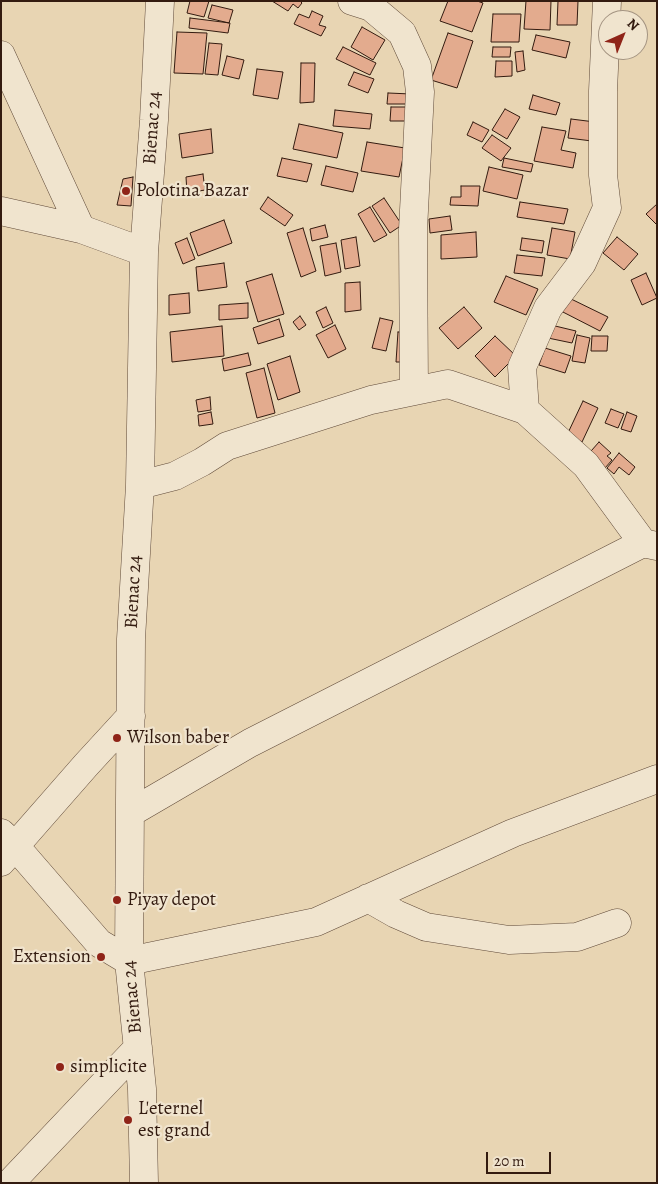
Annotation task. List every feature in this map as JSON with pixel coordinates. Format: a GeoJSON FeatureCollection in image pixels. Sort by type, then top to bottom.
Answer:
{"type":"FeatureCollection","features":[{"type":"Feature","properties":{"kind":"street","name":"Bienac 24"},"geometry":{"type":"LineString","coordinates":[[144,1183],[142,1090],[130,961],[131,639],[140,485],[144,252],[154,120],[160,1]]}},
{"type":"Feature","properties":{"kind":"street"},"geometry":{"type":"LineString","coordinates":[[352,1],[371,7],[402,33],[416,66],[420,92],[413,230],[414,391]]}},
{"type":"Feature","properties":{"kind":"street"},"geometry":{"type":"LineString","coordinates":[[525,410],[522,366],[548,308],[582,263],[607,208],[603,175],[607,1]]}},
{"type":"Feature","properties":{"kind":"street"},"geometry":{"type":"LineString","coordinates":[[1,55],[81,229]]}},
{"type":"Feature","properties":{"kind":"street"},"geometry":{"type":"LineString","coordinates":[[1,211],[81,229],[144,252]]}},
{"type":"Feature","properties":{"kind":"street"},"geometry":{"type":"LineString","coordinates":[[130,813],[250,743],[650,545],[586,464],[525,410],[448,384],[371,400],[227,446],[175,476],[140,485]]}},
{"type":"Feature","properties":{"kind":"street"},"geometry":{"type":"LineString","coordinates":[[131,716],[6,847],[99,943],[130,961],[316,922],[513,833],[657,779]]}},
{"type":"Feature","properties":{"kind":"street"},"geometry":{"type":"LineString","coordinates":[[368,898],[396,914],[426,927],[509,940],[577,937],[617,923]]}},
{"type":"Feature","properties":{"kind":"street"},"geometry":{"type":"LineString","coordinates":[[10,1183],[138,1048]]}},
{"type":"Feature","properties":{"kind":"building"},"geometry":{"type":"Polygon","coordinates":[[[190,1],[209,1],[204,17],[187,13],[190,1]]]}},
{"type":"Feature","properties":{"kind":"building"},"geometry":{"type":"Polygon","coordinates":[[[272,1],[300,1],[302,3],[298,8],[293,4],[288,11],[272,1]]]}},
{"type":"Feature","properties":{"kind":"building"},"geometry":{"type":"Polygon","coordinates":[[[448,1],[477,1],[483,3],[472,32],[440,21],[448,1]]]}},
{"type":"Feature","properties":{"kind":"building"},"geometry":{"type":"Polygon","coordinates":[[[526,1],[551,1],[550,30],[524,29],[526,1]]]}},
{"type":"Feature","properties":{"kind":"building"},"geometry":{"type":"Polygon","coordinates":[[[558,1],[578,1],[577,25],[557,25],[558,1]]]}},
{"type":"Feature","properties":{"kind":"building"},"geometry":{"type":"Polygon","coordinates":[[[212,5],[233,10],[229,23],[208,18],[212,5]]]}},
{"type":"Feature","properties":{"kind":"building"},"geometry":{"type":"Polygon","coordinates":[[[312,11],[323,16],[319,25],[326,27],[321,36],[294,24],[299,14],[309,18],[312,11]]]}},
{"type":"Feature","properties":{"kind":"building"},"geometry":{"type":"Polygon","coordinates":[[[493,14],[521,14],[519,42],[491,42],[493,14]]]}},
{"type":"Feature","properties":{"kind":"building"},"geometry":{"type":"Polygon","coordinates":[[[190,18],[230,23],[228,33],[189,28],[190,18]]]}},
{"type":"Feature","properties":{"kind":"building"},"geometry":{"type":"Polygon","coordinates":[[[362,27],[385,40],[373,60],[351,47],[362,27]]]}},
{"type":"Feature","properties":{"kind":"building"},"geometry":{"type":"Polygon","coordinates":[[[177,32],[207,33],[203,74],[174,73],[177,32]]]}},
{"type":"Feature","properties":{"kind":"building"},"geometry":{"type":"Polygon","coordinates":[[[448,33],[473,41],[457,88],[431,80],[448,33]]]}},
{"type":"Feature","properties":{"kind":"building"},"geometry":{"type":"Polygon","coordinates":[[[536,35],[570,42],[566,58],[532,50],[536,35]]]}},
{"type":"Feature","properties":{"kind":"building"},"geometry":{"type":"Polygon","coordinates":[[[209,43],[222,44],[218,75],[205,74],[209,43]]]}},
{"type":"Feature","properties":{"kind":"building"},"geometry":{"type":"Polygon","coordinates":[[[343,47],[376,63],[370,75],[336,59],[343,47]]]}},
{"type":"Feature","properties":{"kind":"building"},"geometry":{"type":"Polygon","coordinates":[[[493,47],[511,47],[510,57],[492,57],[493,47]]]}},
{"type":"Feature","properties":{"kind":"building"},"geometry":{"type":"Polygon","coordinates":[[[523,51],[525,70],[517,72],[515,52],[523,51]]]}},
{"type":"Feature","properties":{"kind":"building"},"geometry":{"type":"Polygon","coordinates":[[[227,56],[244,60],[239,79],[222,75],[227,56]]]}},
{"type":"Feature","properties":{"kind":"building"},"geometry":{"type":"Polygon","coordinates":[[[496,61],[512,61],[512,76],[495,77],[496,61]]]}},
{"type":"Feature","properties":{"kind":"building"},"geometry":{"type":"Polygon","coordinates":[[[301,63],[315,63],[314,102],[300,103],[301,63]]]}},
{"type":"Feature","properties":{"kind":"building"},"geometry":{"type":"Polygon","coordinates":[[[257,69],[283,72],[278,99],[253,95],[257,69]]]}},
{"type":"Feature","properties":{"kind":"building"},"geometry":{"type":"Polygon","coordinates":[[[354,72],[374,79],[368,93],[348,85],[354,72]]]}},
{"type":"Feature","properties":{"kind":"building"},"geometry":{"type":"Polygon","coordinates":[[[388,93],[411,94],[410,104],[387,104],[388,93]]]}},
{"type":"Feature","properties":{"kind":"building"},"geometry":{"type":"Polygon","coordinates":[[[533,95],[560,103],[556,115],[529,109],[533,95]]]}},
{"type":"Feature","properties":{"kind":"building"},"geometry":{"type":"Polygon","coordinates":[[[391,107],[408,107],[407,121],[390,121],[391,107]]]}},
{"type":"Feature","properties":{"kind":"building"},"geometry":{"type":"Polygon","coordinates":[[[505,109],[520,117],[507,139],[492,130],[505,109]]]}},
{"type":"Feature","properties":{"kind":"building"},"geometry":{"type":"Polygon","coordinates":[[[335,110],[372,114],[370,129],[333,126],[335,110]]]}},
{"type":"Feature","properties":{"kind":"building"},"geometry":{"type":"Polygon","coordinates":[[[571,119],[595,122],[592,141],[568,138],[571,119]]]}},
{"type":"Feature","properties":{"kind":"building"},"geometry":{"type":"Polygon","coordinates":[[[473,122],[489,130],[482,142],[467,135],[473,122]]]}},
{"type":"Feature","properties":{"kind":"building"},"geometry":{"type":"Polygon","coordinates":[[[299,124],[343,133],[337,158],[293,149],[299,124]]]}},
{"type":"Feature","properties":{"kind":"building"},"geometry":{"type":"Polygon","coordinates":[[[542,127],[566,131],[561,150],[576,153],[573,168],[534,161],[542,127]]]}},
{"type":"Feature","properties":{"kind":"building"},"geometry":{"type":"Polygon","coordinates":[[[211,129],[213,153],[182,158],[179,134],[211,129]]]}},
{"type":"Feature","properties":{"kind":"building"},"geometry":{"type":"Polygon","coordinates":[[[492,135],[511,148],[501,161],[482,148],[492,135]]]}},
{"type":"Feature","properties":{"kind":"building"},"geometry":{"type":"Polygon","coordinates":[[[367,142],[405,148],[399,177],[361,171],[367,142]]]}},
{"type":"Feature","properties":{"kind":"building"},"geometry":{"type":"Polygon","coordinates":[[[282,158],[312,164],[307,182],[277,176],[282,158]]]}},
{"type":"Feature","properties":{"kind":"building"},"geometry":{"type":"Polygon","coordinates":[[[504,158],[533,164],[531,172],[502,167],[504,158]]]}},
{"type":"Feature","properties":{"kind":"building"},"geometry":{"type":"Polygon","coordinates":[[[326,166],[358,173],[353,192],[321,185],[326,166]]]}},
{"type":"Feature","properties":{"kind":"building"},"geometry":{"type":"Polygon","coordinates":[[[489,167],[523,175],[517,199],[483,191],[489,167]]]}},
{"type":"Feature","properties":{"kind":"building"},"geometry":{"type":"Polygon","coordinates":[[[203,174],[205,190],[187,193],[186,177],[203,174]]]}},
{"type":"Feature","properties":{"kind":"building"},"geometry":{"type":"Polygon","coordinates":[[[133,177],[131,206],[117,205],[123,179],[133,177]]]}},
{"type":"Feature","properties":{"kind":"building"},"geometry":{"type":"Polygon","coordinates":[[[461,186],[480,186],[478,206],[450,205],[451,197],[461,197],[461,186]]]}},
{"type":"Feature","properties":{"kind":"building"},"geometry":{"type":"Polygon","coordinates":[[[268,197],[293,215],[285,226],[260,209],[268,197]]]}},
{"type":"Feature","properties":{"kind":"building"},"geometry":{"type":"Polygon","coordinates":[[[384,198],[402,225],[390,233],[372,206],[384,198]]]}},
{"type":"Feature","properties":{"kind":"building"},"geometry":{"type":"Polygon","coordinates":[[[520,202],[568,209],[564,224],[517,217],[520,202]]]}},
{"type":"Feature","properties":{"kind":"building"},"geometry":{"type":"Polygon","coordinates":[[[657,204],[657,225],[646,214],[657,204]]]}},
{"type":"Feature","properties":{"kind":"building"},"geometry":{"type":"Polygon","coordinates":[[[370,207],[387,235],[374,242],[358,214],[370,207]]]}},
{"type":"Feature","properties":{"kind":"building"},"geometry":{"type":"Polygon","coordinates":[[[450,216],[452,230],[430,233],[429,219],[450,216]]]}},
{"type":"Feature","properties":{"kind":"building"},"geometry":{"type":"Polygon","coordinates":[[[224,220],[232,243],[198,256],[190,233],[224,220]]]}},
{"type":"Feature","properties":{"kind":"building"},"geometry":{"type":"Polygon","coordinates":[[[325,225],[328,237],[312,241],[310,229],[325,225]]]}},
{"type":"Feature","properties":{"kind":"building"},"geometry":{"type":"Polygon","coordinates":[[[303,228],[316,271],[301,277],[287,233],[303,228]]]}},
{"type":"Feature","properties":{"kind":"building"},"geometry":{"type":"Polygon","coordinates":[[[552,228],[575,232],[570,259],[547,255],[552,228]]]}},
{"type":"Feature","properties":{"kind":"building"},"geometry":{"type":"Polygon","coordinates":[[[476,232],[477,257],[441,259],[441,235],[476,232]]]}},
{"type":"Feature","properties":{"kind":"building"},"geometry":{"type":"Polygon","coordinates":[[[356,237],[360,266],[345,269],[341,240],[356,237]]]}},
{"type":"Feature","properties":{"kind":"building"},"geometry":{"type":"Polygon","coordinates":[[[617,237],[638,254],[624,270],[603,253],[617,237]]]}},
{"type":"Feature","properties":{"kind":"building"},"geometry":{"type":"Polygon","coordinates":[[[187,238],[195,259],[183,264],[175,243],[187,238]]]}},
{"type":"Feature","properties":{"kind":"building"},"geometry":{"type":"Polygon","coordinates":[[[522,238],[544,241],[542,253],[520,250],[522,238]]]}},
{"type":"Feature","properties":{"kind":"building"},"geometry":{"type":"Polygon","coordinates":[[[336,243],[341,272],[325,276],[320,246],[336,243]]]}},
{"type":"Feature","properties":{"kind":"building"},"geometry":{"type":"Polygon","coordinates":[[[517,255],[545,258],[542,276],[514,273],[517,255]]]}},
{"type":"Feature","properties":{"kind":"building"},"geometry":{"type":"Polygon","coordinates":[[[224,263],[227,287],[198,291],[196,267],[224,263]]]}},
{"type":"Feature","properties":{"kind":"building"},"geometry":{"type":"Polygon","coordinates":[[[646,273],[657,298],[642,305],[631,280],[646,273]]]}},
{"type":"Feature","properties":{"kind":"building"},"geometry":{"type":"Polygon","coordinates":[[[272,274],[284,314],[258,322],[246,282],[272,274]]]}},
{"type":"Feature","properties":{"kind":"building"},"geometry":{"type":"Polygon","coordinates":[[[506,276],[538,289],[526,315],[494,302],[506,276]]]}},
{"type":"Feature","properties":{"kind":"building"},"geometry":{"type":"Polygon","coordinates":[[[360,282],[361,310],[345,312],[345,283],[360,282]]]}},
{"type":"Feature","properties":{"kind":"building"},"geometry":{"type":"Polygon","coordinates":[[[189,293],[190,313],[169,315],[169,295],[189,293]]]}},
{"type":"Feature","properties":{"kind":"building"},"geometry":{"type":"Polygon","coordinates":[[[567,297],[608,317],[600,331],[559,310],[567,297]]]}},
{"type":"Feature","properties":{"kind":"building"},"geometry":{"type":"Polygon","coordinates":[[[248,303],[248,318],[219,320],[219,305],[248,303]]]}},
{"type":"Feature","properties":{"kind":"building"},"geometry":{"type":"Polygon","coordinates":[[[326,307],[333,323],[323,328],[316,312],[326,307]]]}},
{"type":"Feature","properties":{"kind":"building"},"geometry":{"type":"Polygon","coordinates":[[[464,307],[482,328],[458,349],[439,328],[464,307]]]}},
{"type":"Feature","properties":{"kind":"building"},"geometry":{"type":"Polygon","coordinates":[[[300,316],[306,325],[299,330],[293,322],[300,316]]]}},
{"type":"Feature","properties":{"kind":"building"},"geometry":{"type":"Polygon","coordinates":[[[380,318],[393,321],[386,351],[372,348],[380,318]]]}},
{"type":"Feature","properties":{"kind":"building"},"geometry":{"type":"Polygon","coordinates":[[[279,319],[284,336],[258,344],[253,328],[279,319]]]}},
{"type":"Feature","properties":{"kind":"building"},"geometry":{"type":"Polygon","coordinates":[[[335,325],[346,349],[328,358],[316,335],[335,325]]]}},
{"type":"Feature","properties":{"kind":"building"},"geometry":{"type":"Polygon","coordinates":[[[551,325],[576,331],[572,343],[548,338],[551,325]]]}},
{"type":"Feature","properties":{"kind":"building"},"geometry":{"type":"Polygon","coordinates":[[[222,326],[224,356],[172,362],[170,332],[222,326]]]}},
{"type":"Feature","properties":{"kind":"building"},"geometry":{"type":"Polygon","coordinates":[[[398,332],[411,332],[409,362],[396,362],[398,332]]]}},
{"type":"Feature","properties":{"kind":"building"},"geometry":{"type":"Polygon","coordinates":[[[577,335],[590,338],[585,363],[572,361],[577,335]]]}},
{"type":"Feature","properties":{"kind":"building"},"geometry":{"type":"Polygon","coordinates":[[[495,336],[516,356],[495,377],[475,356],[495,336]]]}},
{"type":"Feature","properties":{"kind":"building"},"geometry":{"type":"Polygon","coordinates":[[[592,336],[608,336],[607,351],[591,351],[592,336]]]}},
{"type":"Feature","properties":{"kind":"building"},"geometry":{"type":"Polygon","coordinates":[[[545,348],[571,356],[565,373],[539,365],[545,348]]]}},
{"type":"Feature","properties":{"kind":"building"},"geometry":{"type":"Polygon","coordinates":[[[248,353],[251,365],[224,371],[222,359],[248,353]]]}},
{"type":"Feature","properties":{"kind":"building"},"geometry":{"type":"Polygon","coordinates":[[[290,356],[300,392],[278,400],[267,364],[290,356]]]}},
{"type":"Feature","properties":{"kind":"building"},"geometry":{"type":"Polygon","coordinates":[[[264,368],[275,413],[257,418],[246,373],[264,368]]]}},
{"type":"Feature","properties":{"kind":"building"},"geometry":{"type":"Polygon","coordinates":[[[210,397],[211,410],[198,412],[196,400],[210,397]]]}},
{"type":"Feature","properties":{"kind":"building"},"geometry":{"type":"Polygon","coordinates":[[[583,401],[598,408],[582,442],[567,435],[583,401]]]}},
{"type":"Feature","properties":{"kind":"building"},"geometry":{"type":"Polygon","coordinates":[[[611,409],[624,414],[618,428],[605,423],[611,409]]]}},
{"type":"Feature","properties":{"kind":"building"},"geometry":{"type":"Polygon","coordinates":[[[211,412],[213,424],[199,426],[198,415],[211,412]]]}},
{"type":"Feature","properties":{"kind":"building"},"geometry":{"type":"Polygon","coordinates":[[[627,412],[637,416],[631,432],[621,429],[627,412]]]}},
{"type":"Feature","properties":{"kind":"building"},"geometry":{"type":"Polygon","coordinates":[[[599,442],[611,453],[607,456],[612,460],[605,468],[584,459],[599,442]]]}},
{"type":"Feature","properties":{"kind":"building"},"geometry":{"type":"Polygon","coordinates":[[[619,453],[635,467],[629,475],[619,467],[614,474],[607,468],[619,453]]]}},
{"type":"Feature","properties":{"kind":"place","name":"Polotina Bazar"},"geometry":{"type":"Point","coordinates":[126,191]}},
{"type":"Feature","properties":{"kind":"place","name":"Wilson baber"},"geometry":{"type":"Point","coordinates":[117,738]}},
{"type":"Feature","properties":{"kind":"place","name":"Piyay depot"},"geometry":{"type":"Point","coordinates":[117,900]}},
{"type":"Feature","properties":{"kind":"place","name":"Extension"},"geometry":{"type":"Point","coordinates":[101,957]}},
{"type":"Feature","properties":{"kind":"place","name":"simplicite"},"geometry":{"type":"Point","coordinates":[60,1067]}},
{"type":"Feature","properties":{"kind":"place","name":"L'eternel est grand"},"geometry":{"type":"Point","coordinates":[128,1120]}}]}
